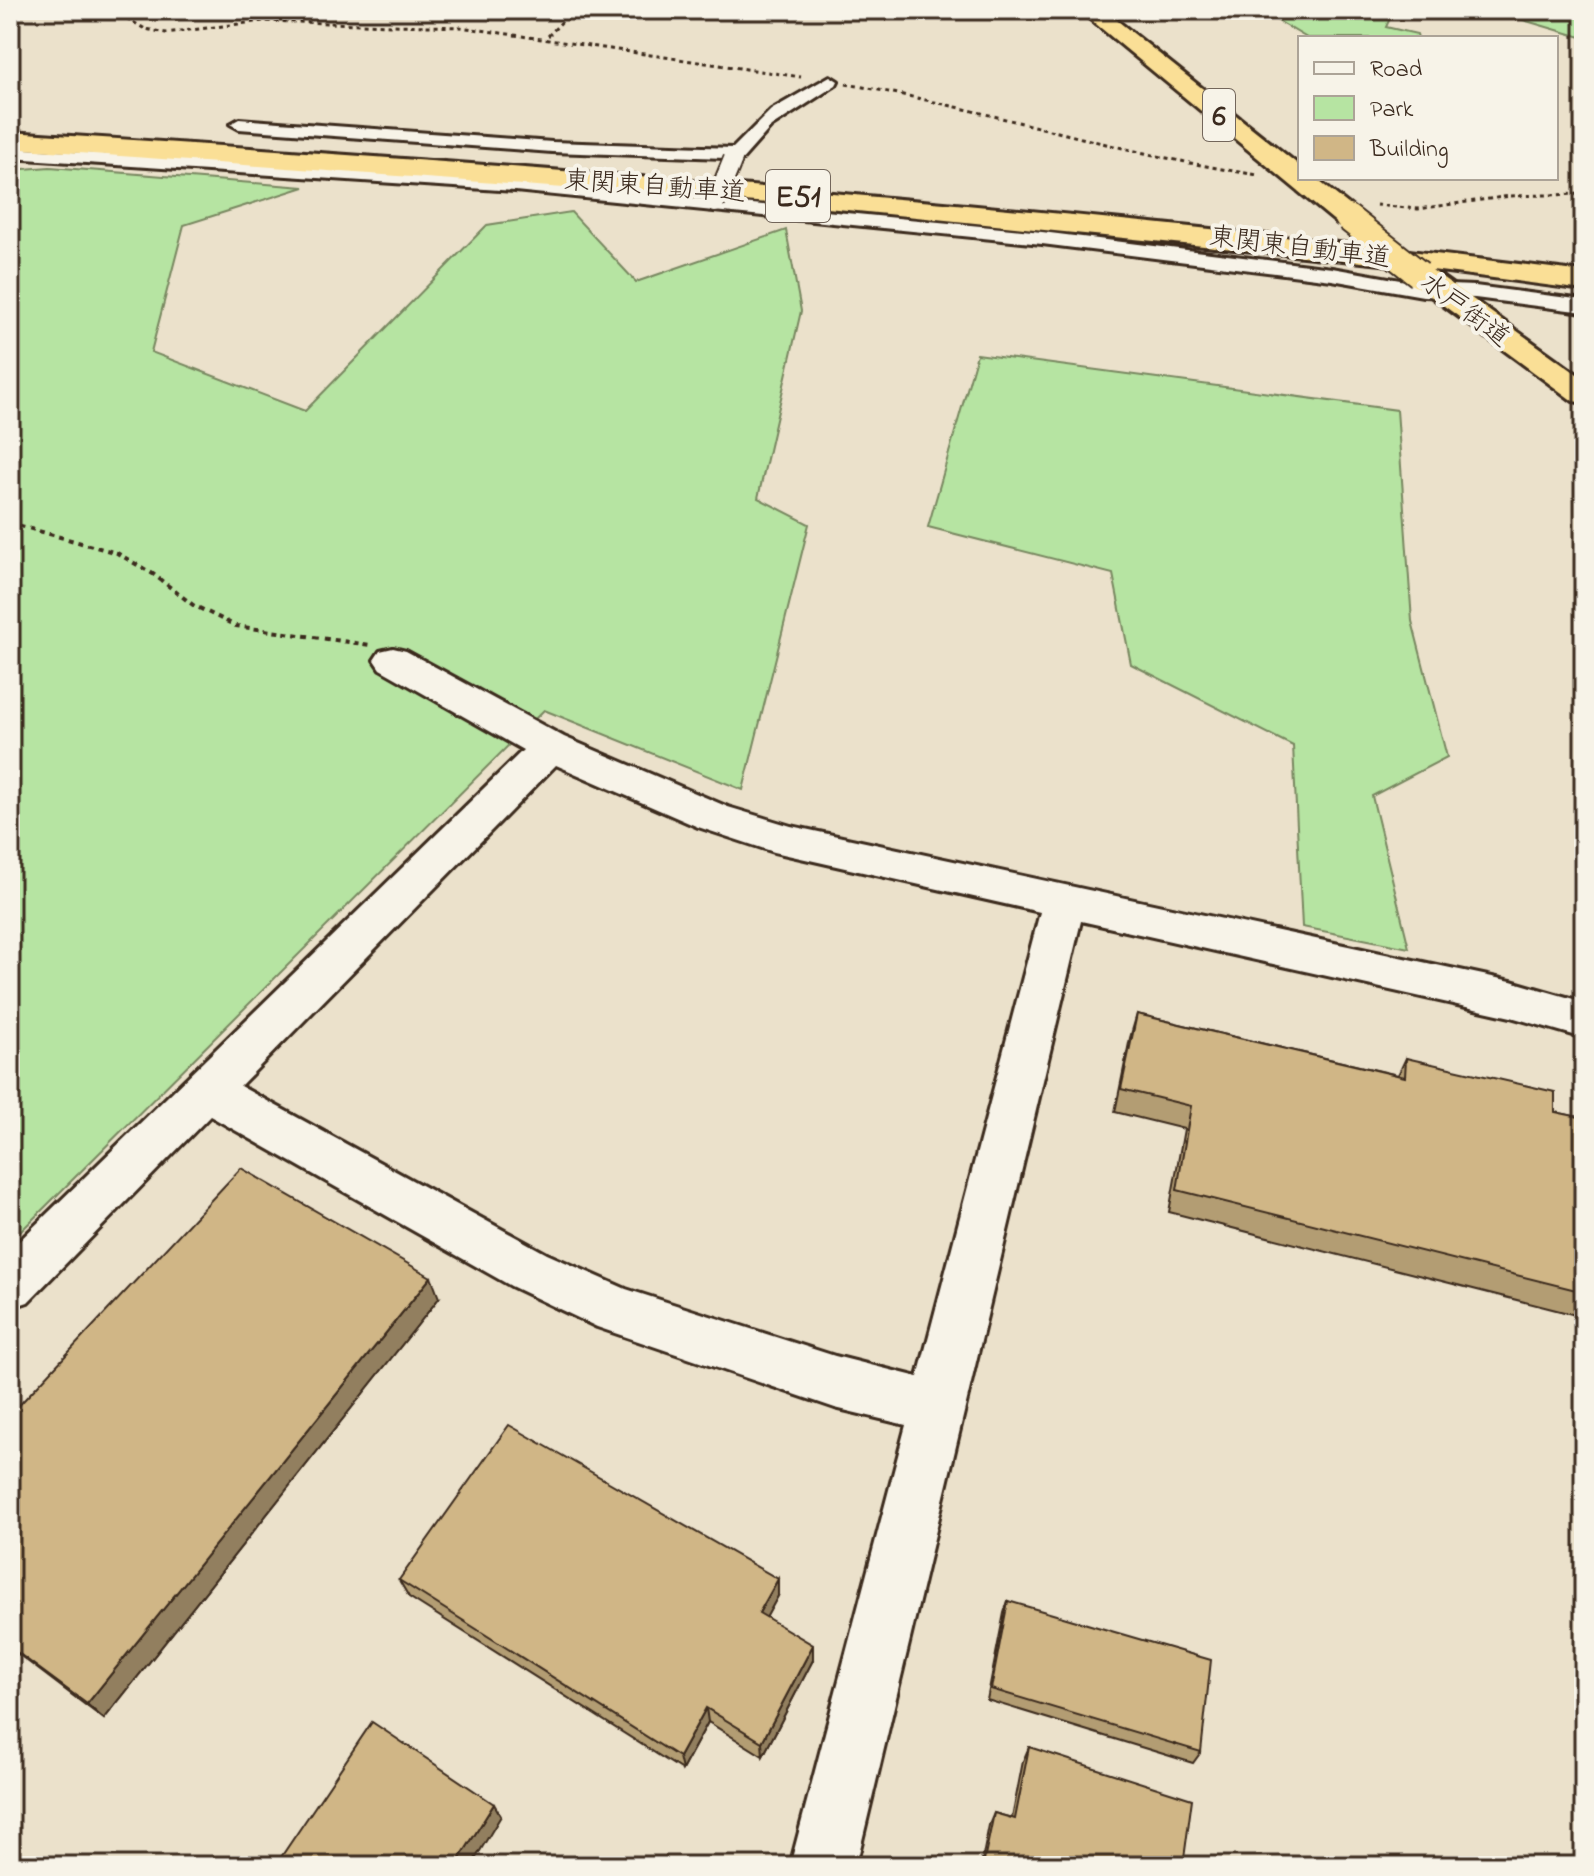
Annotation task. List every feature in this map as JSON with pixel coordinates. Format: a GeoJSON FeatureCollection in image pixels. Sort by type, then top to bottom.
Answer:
{"type":"FeatureCollection","features":[{"type":"Feature","properties":{"kind":"highway","name":"水戸街道"},"geometry":{"type":"LineString","coordinates":[[1090,10],[1297,177]]}},
{"type":"Feature","properties":{"kind":"highway","name":"東関東自動車道"},"geometry":{"type":"LineString","coordinates":[[10,123],[595,162],[934,189],[1331,230],[1584,262]]}},
{"type":"Feature","properties":{"kind":"highway","name":"東関東自動車道"},"geometry":{"type":"LineString","coordinates":[[10,140],[584,179],[927,207],[1365,253],[1584,281]]}},
{"type":"Feature","properties":{"kind":"highway","name":"水戸街道"},"geometry":{"type":"LineString","coordinates":[[1301,180],[1430,282],[1584,394]]}},
{"type":"Feature","properties":{"kind":"street"},"geometry":{"type":"LineString","coordinates":[[714,206],[735,156],[762,124],[830,81]]}},
{"type":"Feature","properties":{"kind":"street"},"geometry":{"type":"LineString","coordinates":[[239,124],[552,147],[735,156]]}},
{"type":"Feature","properties":{"kind":"street"},"geometry":{"type":"LineString","coordinates":[[10,153],[197,162],[515,186],[1042,238],[1430,282],[1584,306]]}},
{"type":"Feature","properties":{"kind":"street"},"geometry":{"type":"LineString","coordinates":[[393,660],[550,747],[713,817],[776,837],[1064,903],[1511,999],[1584,1020]]}},
{"type":"Feature","properties":{"kind":"street"},"geometry":{"type":"LineString","coordinates":[[10,1285],[203,1089],[550,747]]}},
{"type":"Feature","properties":{"kind":"street"},"geometry":{"type":"LineString","coordinates":[[823,1866],[1064,903]]}},
{"type":"Feature","properties":{"kind":"street"},"geometry":{"type":"LineString","coordinates":[[203,1089],[529,1270],[616,1310],[835,1382],[936,1407]]}},
{"type":"Feature","properties":{"kind":"path"},"geometry":{"type":"LineString","coordinates":[[113,10],[145,29],[166,33],[240,23],[294,21],[460,27],[547,37],[662,59],[905,94],[1022,126],[1214,170],[1297,177]]}},
{"type":"Feature","properties":{"kind":"path"},"geometry":{"type":"LineString","coordinates":[[547,37],[573,10]]}},
{"type":"Feature","properties":{"kind":"path"},"geometry":{"type":"LineString","coordinates":[[1340,212],[1358,203],[1418,209],[1510,196],[1584,194]]}},
{"type":"Feature","properties":{"kind":"path"},"geometry":{"type":"LineString","coordinates":[[10,523],[117,553],[153,574],[193,605],[236,626],[352,641],[378,647],[393,660]]}},
{"type":"Feature","properties":{"kind":"green space"},"geometry":{"type":"Polygon","coordinates":[[[1248,10],[1385,10],[1392,14],[1386,27],[1418,36],[1304,36],[1273,18],[1248,10]]]}},
{"type":"Feature","properties":{"kind":"green space"},"geometry":{"type":"Polygon","coordinates":[[[1489,10],[1584,10],[1578,15],[1584,18],[1584,38],[1489,10]]]}},
{"type":"Feature","properties":{"kind":"green space"},"geometry":{"type":"Polygon","coordinates":[[[50,167],[304,187],[184,225],[151,352],[305,411],[487,225],[571,212],[636,282],[786,230],[801,311],[758,498],[809,524],[743,790],[544,710],[10,1242],[10,170],[50,167]]]}},
{"type":"Feature","properties":{"kind":"green space"},"geometry":{"type":"Polygon","coordinates":[[[977,354],[1397,410],[1412,621],[1447,757],[1372,796],[1409,948],[1302,927],[1293,746],[1131,664],[1113,574],[928,527],[977,354]]]}},
{"type":"Feature","properties":{"kind":"building"},"geometry":{"type":"Polygon","coordinates":[[[1137,1014],[1405,1077],[1406,1058],[1555,1092],[1555,1112],[1584,1118],[1584,1292],[1177,1190],[1191,1106],[1121,1089],[1137,1014]]]}},
{"type":"Feature","properties":{"kind":"building"},"geometry":{"type":"Polygon","coordinates":[[[241,1168],[431,1277],[87,1704],[10,1647],[10,1415],[241,1168]]]}},
{"type":"Feature","properties":{"kind":"building"},"geometry":{"type":"Polygon","coordinates":[[[509,1425],[778,1579],[759,1613],[813,1645],[762,1742],[706,1708],[679,1757],[399,1580],[509,1425]]]}},
{"type":"Feature","properties":{"kind":"building"},"geometry":{"type":"Polygon","coordinates":[[[1008,1601],[1211,1660],[1201,1752],[991,1689],[1008,1601]]]}},
{"type":"Feature","properties":{"kind":"building"},"geometry":{"type":"Polygon","coordinates":[[[372,1722],[494,1804],[455,1866],[275,1866],[372,1722]]]}},
{"type":"Feature","properties":{"kind":"building"},"geometry":{"type":"Polygon","coordinates":[[[1029,1747],[1192,1799],[1183,1866],[983,1866],[994,1813],[1015,1819],[1029,1747]]]}}]}
